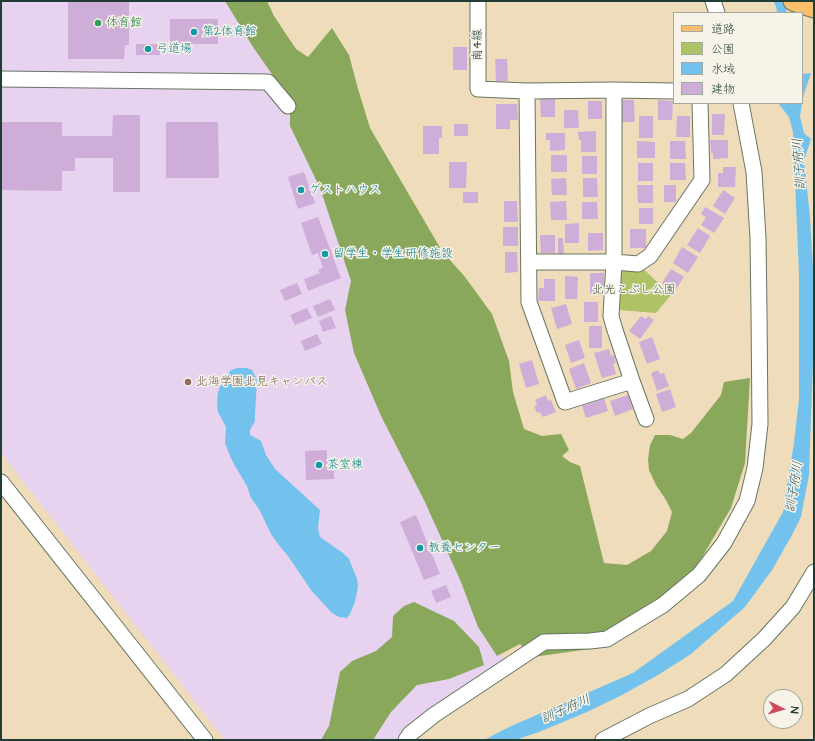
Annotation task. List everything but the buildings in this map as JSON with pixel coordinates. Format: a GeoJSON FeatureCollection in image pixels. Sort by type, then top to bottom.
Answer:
{"type":"FeatureCollection","features":[{"type":"Feature","properties":{"kind":"main road"},"geometry":{"type":"LineString","coordinates":[[793,1],[814,8]]}},
{"type":"Feature","properties":{"kind":"street","name":"南4線"},"geometry":{"type":"LineString","coordinates":[[478,1],[478,89],[527,91]]}},
{"type":"Feature","properties":{"kind":"street"},"geometry":{"type":"LineString","coordinates":[[713,1],[717,12]]}},
{"type":"Feature","properties":{"kind":"street"},"geometry":{"type":"LineString","coordinates":[[1,79],[268,82],[288,106]]}},
{"type":"Feature","properties":{"kind":"street"},"geometry":{"type":"LineString","coordinates":[[614,90],[614,262],[612,316],[614,328],[646,419]]}},
{"type":"Feature","properties":{"kind":"street"},"geometry":{"type":"LineString","coordinates":[[632,381],[565,402],[529,302],[527,91],[673,91]]}},
{"type":"Feature","properties":{"kind":"street"},"geometry":{"type":"LineString","coordinates":[[529,262],[614,262],[638,264],[650,256],[702,180],[700,104]]}},
{"type":"Feature","properties":{"kind":"street"},"geometry":{"type":"LineString","coordinates":[[406,740],[410,734],[434,715],[544,642],[607,639],[663,605],[699,575],[724,543],[746,501],[754,468],[760,424],[760,312],[758,238],[754,172],[741,104]]}},
{"type":"Feature","properties":{"kind":"street"},"geometry":{"type":"LineString","coordinates":[[1,482],[206,740]]}},
{"type":"Feature","properties":{"kind":"street"},"geometry":{"type":"LineString","coordinates":[[603,740],[649,716],[688,700],[726,674],[764,639],[793,607],[814,572]]}},
{"type":"Feature","properties":{"kind":"shaded area","name":"北海学園北見キャンパス"},"geometry":{"type":"Polygon","coordinates":[[[1,1],[236,1],[294,100],[467,581],[504,661],[405,731],[397,740],[225,740],[1,453],[1,1]]]}},
{"type":"Feature","properties":{"kind":"green space"},"geometry":{"type":"Polygon","coordinates":[[[225,1],[267,1],[274,16],[296,49],[308,57],[332,28],[349,55],[370,128],[442,251],[465,277],[492,314],[509,361],[513,392],[524,429],[542,436],[561,434],[569,450],[562,456],[570,462],[580,466],[604,563],[627,565],[651,551],[667,531],[672,512],[649,470],[648,459],[650,445],[655,435],[670,435],[683,439],[691,433],[721,395],[724,382],[750,378],[745,463],[731,508],[678,598],[629,632],[597,648],[533,657],[520,644],[497,656],[478,627],[461,582],[424,500],[382,418],[354,353],[345,310],[351,281],[320,188],[290,126],[290,100],[253,47],[225,1]]]}},
{"type":"Feature","properties":{"kind":"green space","name":"北光こぶし公園"},"geometry":{"type":"Polygon","coordinates":[[[614,262],[638,264],[671,295],[656,313],[620,310],[611,316],[614,262]]]}},
{"type":"Feature","properties":{"kind":"green space"},"geometry":{"type":"Polygon","coordinates":[[[414,602],[454,621],[479,647],[484,665],[449,679],[417,685],[391,712],[373,740],[321,740],[329,726],[340,672],[352,661],[376,651],[392,637],[393,616],[404,606],[414,602]]]}},
{"type":"Feature","properties":{"kind":"water"},"geometry":{"type":"Polygon","coordinates":[[[773,1],[784,1],[787,12],[777,12],[773,1]]]}},
{"type":"Feature","properties":{"kind":"water","name":"訓子府川"},"geometry":{"type":"Polygon","coordinates":[[[811,73],[803,97],[803,74],[811,73]]]}},
{"type":"Feature","properties":{"kind":"water","name":"訓子府川"},"geometry":{"type":"Polygon","coordinates":[[[779,104],[802,104],[800,116],[804,133],[811,139],[804,161],[810,217],[814,285],[813,361],[809,475],[801,517],[772,570],[745,607],[691,654],[622,695],[587,712],[539,732],[515,740],[484,740],[509,727],[633,673],[733,601],[783,512],[794,443],[799,399],[799,274],[793,132],[789,117],[779,104]]]}},
{"type":"Feature","properties":{"kind":"water"},"geometry":{"type":"Polygon","coordinates":[[[247,368],[252,370],[257,380],[255,421],[250,430],[250,435],[261,441],[266,455],[275,469],[320,510],[318,528],[320,537],[349,559],[357,579],[358,586],[355,602],[347,618],[339,617],[332,613],[311,590],[271,534],[230,456],[225,443],[226,427],[218,412],[218,392],[222,382],[231,370],[247,368]]]}},
{"type":"Feature","properties":{"kind":"place","name":"体育館"},"geometry":{"type":"Point","coordinates":[98,23]}},
{"type":"Feature","properties":{"kind":"place","name":"第2体育館"},"geometry":{"type":"Point","coordinates":[194,32]}},
{"type":"Feature","properties":{"kind":"place","name":"弓道場"},"geometry":{"type":"Point","coordinates":[148,49]}},
{"type":"Feature","properties":{"kind":"place","name":"ゲストハウス"},"geometry":{"type":"Point","coordinates":[301,190]}},
{"type":"Feature","properties":{"kind":"place","name":"留学生・学生研修施設"},"geometry":{"type":"Point","coordinates":[325,254]}},
{"type":"Feature","properties":{"kind":"place","name":"北海学園北見キャンパス"},"geometry":{"type":"Point","coordinates":[188,382]}},
{"type":"Feature","properties":{"kind":"place","name":"茶室棟"},"geometry":{"type":"Point","coordinates":[319,465]}},
{"type":"Feature","properties":{"kind":"place","name":"教養センター"},"geometry":{"type":"Point","coordinates":[420,548]}}]}
